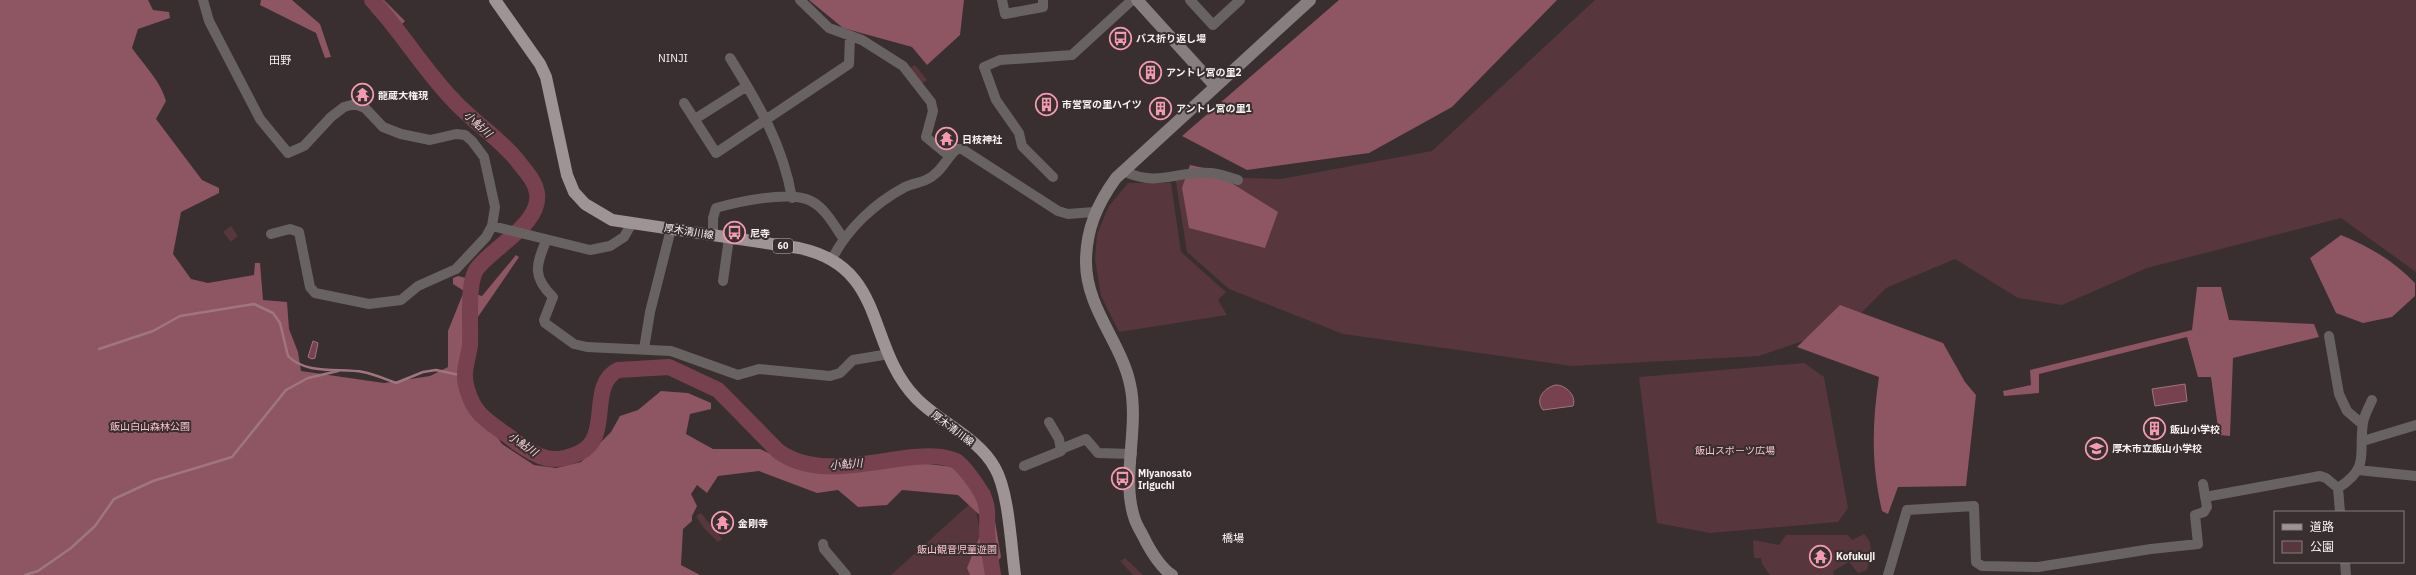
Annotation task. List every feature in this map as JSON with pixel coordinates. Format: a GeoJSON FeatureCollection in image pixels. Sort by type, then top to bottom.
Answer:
{"type":"FeatureCollection","features":[{"type":"Feature","properties":{"kind":"main road","name":"厚木清川線"},"geometry":{"type":"LineString","coordinates":[[495,0],[540,64],[546,77],[567,175],[574,192],[585,204],[612,220],[799,248],[832,259],[845,268],[856,279],[866,297],[895,368],[916,397],[980,448],[996,469],[1005,505],[1015,575]]}},
{"type":"Feature","properties":{"kind":"street"},"geometry":{"type":"LineString","coordinates":[[203,0],[209,21],[260,119],[288,153],[304,146],[331,117],[344,106],[355,104],[365,108],[383,127],[401,134],[430,140],[456,134],[464,135],[472,141],[484,157],[495,207],[496,227],[451,272],[418,286],[401,300],[369,304],[315,293],[310,287],[299,232],[290,229],[271,234]]}},
{"type":"Feature","properties":{"kind":"street"},"geometry":{"type":"LineString","coordinates":[[800,0],[829,28],[850,37],[862,40],[902,66],[931,102],[933,111],[926,137],[949,156]]}},
{"type":"Feature","properties":{"kind":"street"},"geometry":{"type":"LineString","coordinates":[[1002,0],[1005,14],[1043,7],[1042,0]]}},
{"type":"Feature","properties":{"kind":"street"},"geometry":{"type":"LineString","coordinates":[[1053,177],[1038,159],[1022,146],[1019,133],[996,100],[982,64],[1000,60],[1072,55],[1132,0]]}},
{"type":"Feature","properties":{"kind":"street"},"geometry":{"type":"LineString","coordinates":[[1137,0],[1216,86]]}},
{"type":"Feature","properties":{"kind":"street"},"geometry":{"type":"LineString","coordinates":[[1190,0],[1213,25],[1240,0]]}},
{"type":"Feature","properties":{"kind":"street"},"geometry":{"type":"LineString","coordinates":[[1172,575],[1151,551],[1135,520],[1131,493],[1134,436],[1130,383],[1096,306],[1088,279],[1088,239],[1094,212],[1108,190],[1123,171],[1310,0]]}},
{"type":"Feature","properties":{"kind":"street"},"geometry":{"type":"LineString","coordinates":[[684,103],[716,153],[849,64],[850,37]]}},
{"type":"Feature","properties":{"kind":"street"},"geometry":{"type":"LineString","coordinates":[[730,58],[767,120],[778,143],[792,198]]}},
{"type":"Feature","properties":{"kind":"street"},"geometry":{"type":"LineString","coordinates":[[695,120],[747,86]]}},
{"type":"Feature","properties":{"kind":"street"},"geometry":{"type":"LineString","coordinates":[[832,259],[843,238],[852,227],[899,190],[908,185],[926,181],[935,174],[949,156],[957,149],[962,149],[1058,211],[1068,214],[1094,212]]}},
{"type":"Feature","properties":{"kind":"street"},"geometry":{"type":"LineString","coordinates":[[1123,171],[1135,177],[1153,180],[1211,173],[1238,180]]}},
{"type":"Feature","properties":{"kind":"street"},"geometry":{"type":"LineString","coordinates":[[713,235],[712,218],[716,208],[747,201],[792,198],[810,201],[826,214],[843,238]]}},
{"type":"Feature","properties":{"kind":"street"},"geometry":{"type":"LineString","coordinates":[[496,227],[545,241],[590,250],[603,248],[624,237],[632,223]]}},
{"type":"Feature","properties":{"kind":"street"},"geometry":{"type":"LineString","coordinates":[[644,349],[650,312],[671,229]]}},
{"type":"Feature","properties":{"kind":"street"},"geometry":{"type":"LineString","coordinates":[[723,281],[729,238]]}},
{"type":"Feature","properties":{"kind":"street"},"geometry":{"type":"LineString","coordinates":[[545,241],[539,258],[537,271],[542,286],[552,297],[544,320],[545,323],[574,344],[587,347],[671,351],[738,375],[759,369],[830,376],[840,373],[853,360],[889,354]]}},
{"type":"Feature","properties":{"kind":"street"},"geometry":{"type":"LineString","coordinates":[[2329,336],[2339,394],[2347,411],[2362,424]]}},
{"type":"Feature","properties":{"kind":"street"},"geometry":{"type":"LineString","coordinates":[[2338,488],[2358,470],[2363,441],[2362,424],[2372,400]]}},
{"type":"Feature","properties":{"kind":"street"},"geometry":{"type":"LineString","coordinates":[[1050,422],[1059,439],[1061,449]]}},
{"type":"Feature","properties":{"kind":"street"},"geometry":{"type":"LineString","coordinates":[[2363,441],[2416,425]]}},
{"type":"Feature","properties":{"kind":"street"},"geometry":{"type":"LineString","coordinates":[[1024,466],[1086,439],[1093,450],[1098,453],[1132,454]]}},
{"type":"Feature","properties":{"kind":"street"},"geometry":{"type":"LineString","coordinates":[[2358,470],[2416,476]]}},
{"type":"Feature","properties":{"kind":"street"},"geometry":{"type":"LineString","coordinates":[[2205,497],[2320,476],[2326,478],[2338,488],[2340,511]]}},
{"type":"Feature","properties":{"kind":"street"},"geometry":{"type":"LineString","coordinates":[[1888,575],[1907,510],[1974,506],[1976,562],[1982,566],[2038,571],[2151,549],[2198,544],[2195,515],[2204,512],[2206,507],[2203,484]]}},
{"type":"Feature","properties":{"kind":"street"},"geometry":{"type":"LineString","coordinates":[[823,544],[824,550],[846,575]]}},
{"type":"Feature","properties":{"kind":"street"},"geometry":{"type":"LineString","coordinates":[[2345,563],[2346,575]]}},
{"type":"Feature","properties":{"kind":"green space","name":"飯山白山森林公園"},"geometry":{"type":"Polygon","coordinates":[[[0,0],[148,0],[153,10],[169,12],[170,18],[138,29],[132,48],[156,80],[164,94],[166,101],[156,119],[202,180],[219,188],[219,193],[181,212],[173,254],[191,279],[208,283],[254,275],[255,263],[260,263],[263,300],[287,302],[289,329],[298,352],[301,371],[384,383],[430,376],[448,367],[448,331],[464,291],[453,284],[453,278],[458,276],[466,278],[472,293],[482,296],[516,255],[519,257],[469,330],[469,371],[474,402],[502,444],[534,465],[556,468],[581,462],[611,432],[620,416],[638,410],[661,391],[688,393],[711,403],[711,409],[690,414],[686,434],[713,449],[760,449],[805,469],[892,460],[972,469],[990,491],[1001,557],[987,575],[970,575],[967,568],[986,521],[958,495],[902,490],[887,505],[858,507],[838,490],[817,493],[759,471],[718,476],[707,493],[697,485],[691,494],[697,506],[692,516],[692,521],[683,529],[681,565],[700,575],[0,575],[0,0]]]}},
{"type":"Feature","properties":{"kind":"green space"},"geometry":{"type":"Polygon","coordinates":[[[261,0],[292,0],[320,24],[331,57],[325,58],[316,33],[260,5],[261,0]]]}},
{"type":"Feature","properties":{"kind":"green space"},"geometry":{"type":"Polygon","coordinates":[[[369,0],[384,0],[405,21],[392,34],[371,11],[369,0]]]}},
{"type":"Feature","properties":{"kind":"green space"},"geometry":{"type":"Polygon","coordinates":[[[809,0],[964,0],[960,35],[927,65],[912,47],[843,28],[809,0]]]}},
{"type":"Feature","properties":{"kind":"green space"},"geometry":{"type":"Polygon","coordinates":[[[1339,0],[1557,0],[1452,107],[1369,153],[1247,170],[1182,136],[1339,0]]]}},
{"type":"Feature","properties":{"kind":"green space"},"geometry":{"type":"Polygon","coordinates":[[[1595,0],[2416,0],[2416,272],[2341,218],[2147,268],[2062,305],[2018,298],[1955,259],[1886,288],[1849,325],[1759,356],[1572,366],[1343,334],[1229,289],[1187,252],[1175,176],[1281,179],[1432,151],[1595,0]]]}},
{"type":"Feature","properties":{"kind":"green space"},"geometry":{"type":"Polygon","coordinates":[[[915,65],[927,80],[922,83],[910,68],[915,65]]]}},
{"type":"Feature","properties":{"kind":"green space"},"geometry":{"type":"Polygon","coordinates":[[[1190,165],[1209,169],[1278,212],[1265,248],[1189,228],[1182,188],[1190,165]]]}},
{"type":"Feature","properties":{"kind":"green space"},"geometry":{"type":"Polygon","coordinates":[[[1128,183],[1171,183],[1181,252],[1226,292],[1218,300],[1227,315],[1119,332],[1101,296],[1095,259],[1097,234],[1109,206],[1128,183]]]}},
{"type":"Feature","properties":{"kind":"green space"},"geometry":{"type":"Polygon","coordinates":[[[231,226],[238,236],[231,242],[223,232],[231,226]]]}},
{"type":"Feature","properties":{"kind":"green space"},"geometry":{"type":"Polygon","coordinates":[[[2341,235],[2362,244],[2381,255],[2399,268],[2415,283],[2415,296],[2392,317],[2363,323],[2336,313],[2310,258],[2341,235]]]}},
{"type":"Feature","properties":{"kind":"green space"},"geometry":{"type":"Polygon","coordinates":[[[2197,287],[2221,287],[2229,320],[2314,324],[2319,337],[2233,358],[2230,436],[2219,435],[2211,377],[2198,377],[2187,337],[2039,374],[2039,393],[2004,396],[2003,391],[2031,385],[2030,370],[2192,330],[2197,287]]]}},
{"type":"Feature","properties":{"kind":"green space"},"geometry":{"type":"Polygon","coordinates":[[[1840,305],[1943,343],[1965,382],[1976,395],[1966,486],[1898,487],[1888,514],[1882,511],[1878,494],[1874,460],[1875,411],[1879,377],[1797,347],[1840,305]]]}},
{"type":"Feature","properties":{"kind":"green space","name":"飯山スポーツ広場"},"geometry":{"type":"Polygon","coordinates":[[[1804,363],[1824,377],[1848,508],[1838,522],[1710,533],[1657,523],[1639,377],[1804,363]]]}},
{"type":"Feature","properties":{"kind":"green space","name":"飯山観音児童遊園"},"geometry":{"type":"Polygon","coordinates":[[[974,500],[988,575],[891,575],[974,500]]]}},
{"type":"Feature","properties":{"kind":"green space"},"geometry":{"type":"Polygon","coordinates":[[[701,513],[722,539],[718,542],[703,527],[696,516],[701,513]]]}},
{"type":"Feature","properties":{"kind":"green space","name":"Kofukuji"},"geometry":{"type":"Polygon","coordinates":[[[1864,534],[1870,542],[1871,551],[1867,570],[1858,573],[1849,562],[1833,571],[1834,575],[1770,575],[1762,564],[1761,558],[1754,558],[1753,540],[1779,545],[1786,535],[1848,535],[1852,540],[1864,534]]]}},
{"type":"Feature","properties":{"kind":"green space"},"geometry":{"type":"Polygon","coordinates":[[[1125,558],[1143,575],[1133,575],[1120,561],[1125,558]]]}},
{"type":"Feature","properties":{"kind":"shaded area"},"geometry":{"type":"Polygon","coordinates":[[[313,341],[318,343],[315,358],[312,359],[308,357],[313,341]]]}},
{"type":"Feature","properties":{"kind":"shaded area"},"geometry":{"type":"Polygon","coordinates":[[[2185,384],[2187,401],[2155,406],[2152,389],[2185,384]]]}},
{"type":"Feature","properties":{"kind":"shaded area"},"geometry":{"type":"Polygon","coordinates":[[[1560,385],[1570,392],[1574,402],[1573,406],[1543,410],[1540,402],[1542,394],[1548,388],[1560,385]]]}},
{"type":"Feature","properties":{"kind":"waterway","name":"小鮎川"},"geometry":{"type":"LineString","coordinates":[[372,0],[445,91],[463,110],[510,152],[529,176],[536,188],[536,204],[532,215],[514,235],[476,270],[471,285],[470,345],[465,377],[466,387],[470,398],[477,410],[482,415],[516,442],[539,456],[553,459],[570,457],[589,446],[595,436],[601,399],[604,387],[609,377],[618,370],[669,367],[718,390],[778,451],[793,459],[809,464],[826,466],[844,466],[924,456],[940,457],[956,461],[974,481],[986,503],[988,541],[993,575]]}},
{"type":"Feature","properties":{"kind":"waterway"},"geometry":{"type":"LineString","coordinates":[[99,349],[153,331],[180,316],[254,304],[273,313],[280,323],[288,356],[295,362],[304,366],[324,370],[363,372],[396,383],[423,372],[436,370],[464,376]]}},
{"type":"Feature","properties":{"kind":"waterway"},"geometry":{"type":"LineString","coordinates":[[25,575],[38,571],[71,548],[95,526],[114,499],[153,481],[232,457],[286,390],[308,378],[338,371]]}},
{"type":"Feature","properties":{"kind":"place","name":"バス折り返し場"},"geometry":{"type":"Point","coordinates":[1121,38]}},
{"type":"Feature","properties":{"kind":"place","name":"アントレ宮の里2"},"geometry":{"type":"Point","coordinates":[1151,72]}},
{"type":"Feature","properties":{"kind":"place","name":"龍蔵大権現"},"geometry":{"type":"Point","coordinates":[363,95]}},
{"type":"Feature","properties":{"kind":"place","name":"市営宮の里ハイツ"},"geometry":{"type":"Point","coordinates":[1047,104]}},
{"type":"Feature","properties":{"kind":"place","name":"アントレ宮の里1"},"geometry":{"type":"Point","coordinates":[1161,108]}},
{"type":"Feature","properties":{"kind":"place","name":"日枝神社"},"geometry":{"type":"Point","coordinates":[947,139]}},
{"type":"Feature","properties":{"kind":"place","name":"尼寺"},"geometry":{"type":"Point","coordinates":[735,233]}},
{"type":"Feature","properties":{"kind":"place","name":"飯山小学校"},"geometry":{"type":"Point","coordinates":[2155,429]}},
{"type":"Feature","properties":{"kind":"place","name":"厚木市立飯山小学校"},"geometry":{"type":"Point","coordinates":[2096,448]}},
{"type":"Feature","properties":{"kind":"place","name":"Miyanosato Iriguchi"},"geometry":{"type":"Point","coordinates":[1122,479]}},
{"type":"Feature","properties":{"kind":"place","name":"金剛寺"},"geometry":{"type":"Point","coordinates":[723,523]}},
{"type":"Feature","properties":{"kind":"place","name":"Kofukuji"},"geometry":{"type":"Point","coordinates":[1821,556]}},
{"type":"Feature","properties":{"kind":"district","name":"NINJI"},"geometry":{"type":"Point","coordinates":[673,58]}},
{"type":"Feature","properties":{"kind":"district","name":"田野"},"geometry":{"type":"Point","coordinates":[280,60]}},
{"type":"Feature","properties":{"kind":"district","name":"橋場"},"geometry":{"type":"Point","coordinates":[1233,538]}}]}
